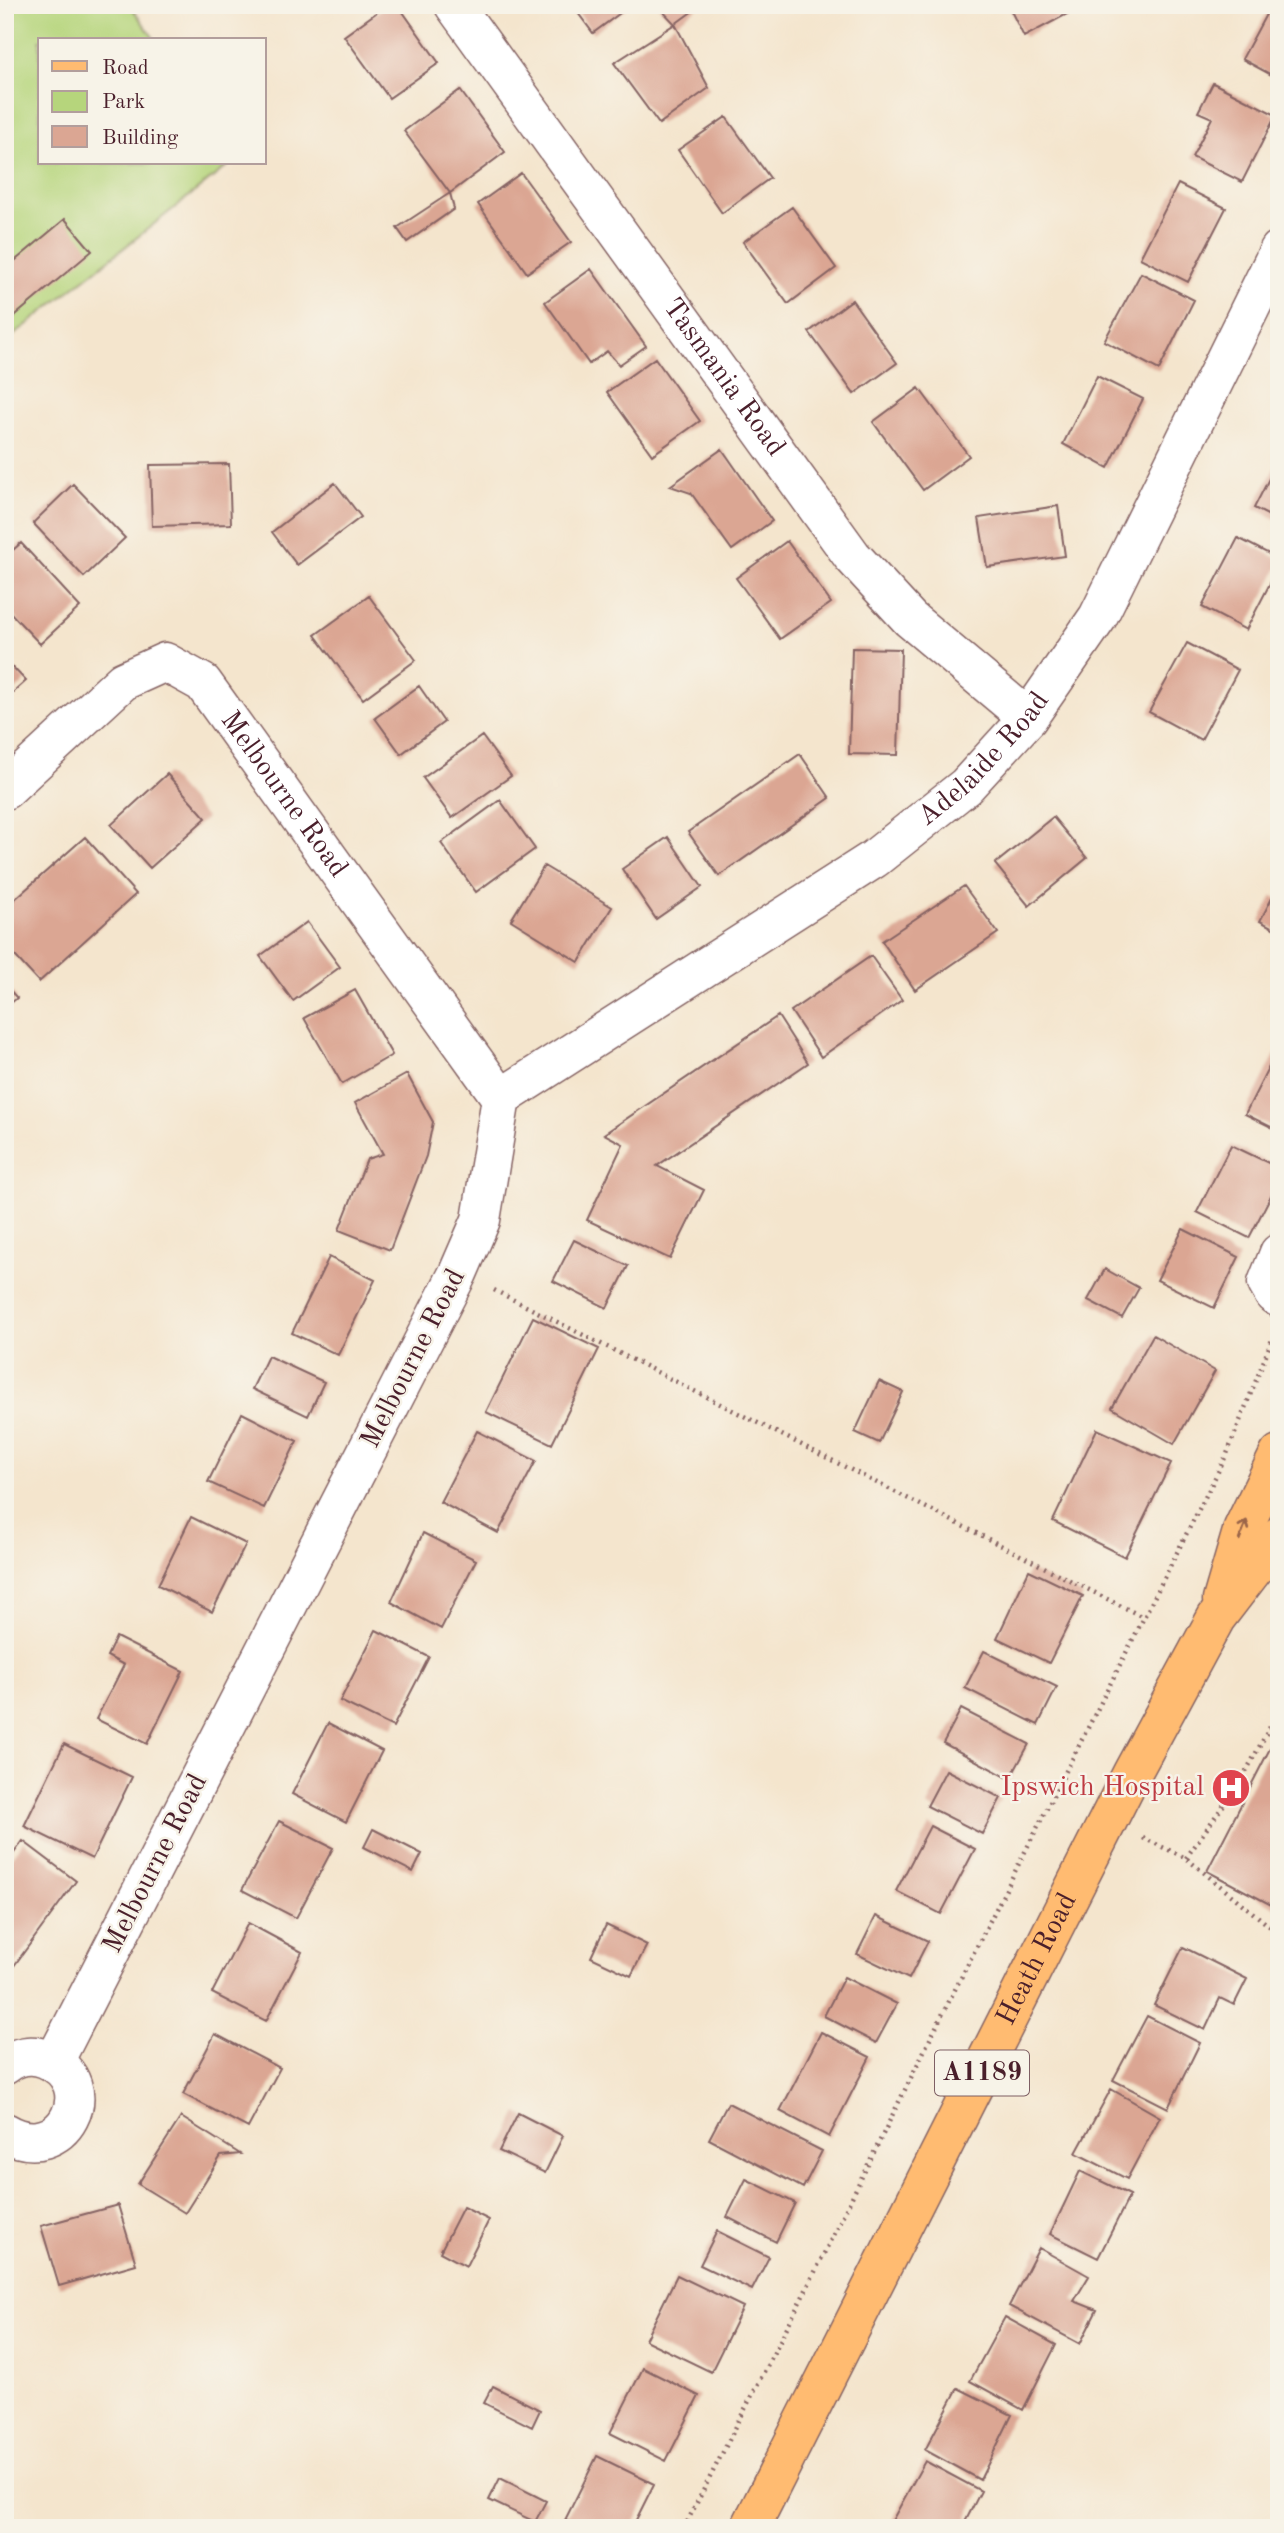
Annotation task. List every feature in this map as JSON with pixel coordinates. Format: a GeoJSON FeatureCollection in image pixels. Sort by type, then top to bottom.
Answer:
{"type":"FeatureCollection","features":[{"type":"Feature","properties":{"kind":"main road","name":"Heath Road"},"geometry":{"type":"LineString","coordinates":[[1216,1618],[1243,1528],[1279,1454]]}},
{"type":"Feature","properties":{"kind":"main road","name":"Heath Road"},"geometry":{"type":"LineString","coordinates":[[750,2528],[1132,1773],[1216,1618],[1279,1536]]}},
{"type":"Feature","properties":{"kind":"street","name":"Tasmania Road"},"geometry":{"type":"LineString","coordinates":[[454,5],[852,556],[910,619],[1028,718]]}},
{"type":"Feature","properties":{"kind":"street","name":"Adelaide Road"},"geometry":{"type":"LineString","coordinates":[[501,1098],[874,859],[966,786],[1028,718],[1098,617],[1279,250]]}},
{"type":"Feature","properties":{"kind":"street","name":"Melbourne Road"},"geometry":{"type":"LineString","coordinates":[[5,790],[123,681],[165,662],[203,682],[501,1098],[481,1220],[458,1273],[54,2062]]}},
{"type":"Feature","properties":{"kind":"street"},"geometry":{"type":"LineString","coordinates":[[1279,1253],[1267,1283],[1279,1298]]}},
{"type":"Feature","properties":{"kind":"street"},"geometry":{"type":"LineString","coordinates":[[5,2065],[26,2056],[41,2056],[65,2071],[72,2083],[75,2097],[73,2111],[57,2134],[45,2140],[31,2142],[17,2139],[5,2132]]}},
{"type":"Feature","properties":{"kind":"path"},"geometry":{"type":"LineString","coordinates":[[458,1273],[1143,1617]]}},
{"type":"Feature","properties":{"kind":"path"},"geometry":{"type":"LineString","coordinates":[[684,2528],[1227,1454],[1274,1335]]}},
{"type":"Feature","properties":{"kind":"path"},"geometry":{"type":"LineString","coordinates":[[1186,1858],[1241,1779],[1279,1710]]}},
{"type":"Feature","properties":{"kind":"path"},"geometry":{"type":"LineString","coordinates":[[1140,1837],[1186,1858],[1279,1934]]}},
{"type":"Feature","properties":{"kind":"green space"},"geometry":{"type":"Polygon","coordinates":[[[5,5],[130,5],[154,38],[38,38],[38,164],[230,164],[5,342],[5,5]]]}},
{"type":"Feature","properties":{"kind":"building"},"geometry":{"type":"Polygon","coordinates":[[[387,5],[398,5],[439,63],[389,98],[344,36],[387,5]]]}},
{"type":"Feature","properties":{"kind":"building"},"geometry":{"type":"Polygon","coordinates":[[[572,5],[631,5],[593,33],[572,5]]]}},
{"type":"Feature","properties":{"kind":"building"},"geometry":{"type":"Polygon","coordinates":[[[657,5],[701,5],[675,24],[657,5]]]}},
{"type":"Feature","properties":{"kind":"building"},"geometry":{"type":"Polygon","coordinates":[[[1008,5],[1084,5],[1024,37],[1008,5]]]}},
{"type":"Feature","properties":{"kind":"building"},"geometry":{"type":"Polygon","coordinates":[[[1271,5],[1279,5],[1279,79],[1242,59],[1271,5]]]}},
{"type":"Feature","properties":{"kind":"building"},"geometry":{"type":"Polygon","coordinates":[[[675,24],[709,88],[659,124],[614,63],[675,24]]]}},
{"type":"Feature","properties":{"kind":"building"},"geometry":{"type":"Polygon","coordinates":[[[1213,83],[1276,115],[1242,182],[1192,157],[1212,118],[1198,112],[1213,83]]]}},
{"type":"Feature","properties":{"kind":"building"},"geometry":{"type":"Polygon","coordinates":[[[460,90],[505,152],[450,193],[404,131],[460,90]]]}},
{"type":"Feature","properties":{"kind":"building"},"geometry":{"type":"Polygon","coordinates":[[[726,117],[770,178],[722,213],[678,150],[726,117]]]}},
{"type":"Feature","properties":{"kind":"building"},"geometry":{"type":"Polygon","coordinates":[[[521,173],[571,242],[527,273],[478,204],[521,173]]]}},
{"type":"Feature","properties":{"kind":"building"},"geometry":{"type":"Polygon","coordinates":[[[1178,184],[1226,208],[1188,282],[1140,258],[1178,184]]]}},
{"type":"Feature","properties":{"kind":"building"},"geometry":{"type":"Polygon","coordinates":[[[450,193],[454,209],[407,242],[397,228],[450,193]]]}},
{"type":"Feature","properties":{"kind":"building"},"geometry":{"type":"Polygon","coordinates":[[[792,207],[836,268],[788,304],[743,242],[792,207]]]}},
{"type":"Feature","properties":{"kind":"building"},"geometry":{"type":"Polygon","coordinates":[[[65,219],[92,251],[5,324],[5,269],[65,219]]]}},
{"type":"Feature","properties":{"kind":"building"},"geometry":{"type":"Polygon","coordinates":[[[591,269],[646,346],[619,365],[607,351],[589,364],[545,302],[591,269]]]}},
{"type":"Feature","properties":{"kind":"building"},"geometry":{"type":"Polygon","coordinates":[[[1141,273],[1194,300],[1159,370],[1104,341],[1141,273]]]}},
{"type":"Feature","properties":{"kind":"building"},"geometry":{"type":"Polygon","coordinates":[[[852,300],[897,363],[854,394],[809,332],[852,300]]]}},
{"type":"Feature","properties":{"kind":"building"},"geometry":{"type":"Polygon","coordinates":[[[655,358],[700,421],[652,455],[607,392],[655,358]]]}},
{"type":"Feature","properties":{"kind":"building"},"geometry":{"type":"Polygon","coordinates":[[[1097,376],[1143,399],[1108,468],[1063,444],[1097,376]]]}},
{"type":"Feature","properties":{"kind":"building"},"geometry":{"type":"Polygon","coordinates":[[[919,388],[969,456],[923,490],[873,422],[919,388]]]}},
{"type":"Feature","properties":{"kind":"building"},"geometry":{"type":"Polygon","coordinates":[[[722,449],[772,521],[732,550],[691,493],[670,486],[722,449]]]}},
{"type":"Feature","properties":{"kind":"building"},"geometry":{"type":"Polygon","coordinates":[[[1279,459],[1279,521],[1254,508],[1279,459]]]}},
{"type":"Feature","properties":{"kind":"building"},"geometry":{"type":"Polygon","coordinates":[[[229,464],[231,524],[152,526],[150,465],[229,464]]]}},
{"type":"Feature","properties":{"kind":"building"},"geometry":{"type":"Polygon","coordinates":[[[335,483],[361,517],[297,565],[272,532],[335,483]]]}},
{"type":"Feature","properties":{"kind":"building"},"geometry":{"type":"Polygon","coordinates":[[[73,484],[125,538],[84,577],[33,523],[73,484]]]}},
{"type":"Feature","properties":{"kind":"building"},"geometry":{"type":"Polygon","coordinates":[[[1058,506],[1065,556],[987,567],[979,518],[1058,506]]]}},
{"type":"Feature","properties":{"kind":"building"},"geometry":{"type":"Polygon","coordinates":[[[1238,538],[1279,559],[1279,566],[1246,630],[1202,607],[1238,538]]]}},
{"type":"Feature","properties":{"kind":"building"},"geometry":{"type":"Polygon","coordinates":[[[787,541],[831,603],[780,639],[736,578],[787,541]]]}},
{"type":"Feature","properties":{"kind":"building"},"geometry":{"type":"Polygon","coordinates":[[[21,543],[80,607],[40,644],[5,607],[5,557],[21,543]]]}},
{"type":"Feature","properties":{"kind":"building"},"geometry":{"type":"Polygon","coordinates":[[[369,596],[416,660],[363,699],[315,635],[369,596]]]}},
{"type":"Feature","properties":{"kind":"building"},"geometry":{"type":"Polygon","coordinates":[[[1187,643],[1238,670],[1201,740],[1149,712],[1187,643]]]}},
{"type":"Feature","properties":{"kind":"building"},"geometry":{"type":"Polygon","coordinates":[[[852,648],[901,649],[898,755],[849,754],[852,648]]]}},
{"type":"Feature","properties":{"kind":"building"},"geometry":{"type":"Polygon","coordinates":[[[5,659],[26,681],[5,700],[5,659]]]}},
{"type":"Feature","properties":{"kind":"building"},"geometry":{"type":"Polygon","coordinates":[[[419,686],[444,722],[401,754],[375,718],[419,686]]]}},
{"type":"Feature","properties":{"kind":"building"},"geometry":{"type":"Polygon","coordinates":[[[482,736],[511,776],[452,818],[423,778],[482,736]]]}},
{"type":"Feature","properties":{"kind":"building"},"geometry":{"type":"Polygon","coordinates":[[[800,754],[830,798],[719,876],[688,832],[800,754]]]}},
{"type":"Feature","properties":{"kind":"building"},"geometry":{"type":"Polygon","coordinates":[[[167,774],[206,818],[150,868],[111,825],[167,774]]]}},
{"type":"Feature","properties":{"kind":"building"},"geometry":{"type":"Polygon","coordinates":[[[500,800],[535,849],[476,892],[441,843],[500,800]]]}},
{"type":"Feature","properties":{"kind":"building"},"geometry":{"type":"Polygon","coordinates":[[[1053,817],[1087,858],[1029,906],[995,864],[1053,817]]]}},
{"type":"Feature","properties":{"kind":"building"},"geometry":{"type":"Polygon","coordinates":[[[85,837],[136,894],[39,982],[5,945],[5,908],[85,837]]]}},
{"type":"Feature","properties":{"kind":"building"},"geometry":{"type":"Polygon","coordinates":[[[668,837],[702,887],[656,919],[622,869],[668,837]]]}},
{"type":"Feature","properties":{"kind":"building"},"geometry":{"type":"Polygon","coordinates":[[[544,866],[612,907],[579,962],[511,920],[544,866]]]}},
{"type":"Feature","properties":{"kind":"building"},"geometry":{"type":"Polygon","coordinates":[[[964,886],[998,933],[915,990],[882,941],[964,886]]]}},
{"type":"Feature","properties":{"kind":"building"},"geometry":{"type":"Polygon","coordinates":[[[1273,896],[1279,899],[1279,931],[1260,921],[1273,896]]]}},
{"type":"Feature","properties":{"kind":"building"},"geometry":{"type":"Polygon","coordinates":[[[307,922],[340,967],[293,1001],[260,956],[307,922]]]}},
{"type":"Feature","properties":{"kind":"building"},"geometry":{"type":"Polygon","coordinates":[[[871,956],[902,1000],[821,1057],[791,1011],[871,956]]]}},
{"type":"Feature","properties":{"kind":"building"},"geometry":{"type":"Polygon","coordinates":[[[5,985],[17,998],[5,1008],[5,985]]]}},
{"type":"Feature","properties":{"kind":"building"},"geometry":{"type":"Polygon","coordinates":[[[355,990],[392,1055],[342,1084],[304,1018],[355,990]]]}},
{"type":"Feature","properties":{"kind":"building"},"geometry":{"type":"Polygon","coordinates":[[[778,1016],[808,1063],[657,1166],[704,1190],[670,1259],[587,1220],[623,1144],[604,1134],[778,1016]]]}},
{"type":"Feature","properties":{"kind":"building"},"geometry":{"type":"Polygon","coordinates":[[[1279,1047],[1279,1131],[1245,1114],[1279,1047]]]}},
{"type":"Feature","properties":{"kind":"building"},"geometry":{"type":"Polygon","coordinates":[[[407,1074],[433,1122],[426,1156],[390,1250],[339,1230],[367,1159],[383,1154],[355,1103],[407,1074]]]}},
{"type":"Feature","properties":{"kind":"building"},"geometry":{"type":"Polygon","coordinates":[[[1231,1145],[1279,1168],[1279,1180],[1249,1238],[1197,1212],[1231,1145]]]}},
{"type":"Feature","properties":{"kind":"building"},"geometry":{"type":"Polygon","coordinates":[[[1183,1229],[1239,1257],[1214,1308],[1157,1280],[1183,1229]]]}},
{"type":"Feature","properties":{"kind":"building"},"geometry":{"type":"Polygon","coordinates":[[[574,1240],[628,1266],[607,1308],[553,1281],[574,1240]]]}},
{"type":"Feature","properties":{"kind":"building"},"geometry":{"type":"Polygon","coordinates":[[[329,1257],[375,1280],[338,1355],[292,1333],[329,1257]]]}},
{"type":"Feature","properties":{"kind":"building"},"geometry":{"type":"Polygon","coordinates":[[[1105,1269],[1139,1288],[1122,1318],[1088,1300],[1105,1269]]]}},
{"type":"Feature","properties":{"kind":"building"},"geometry":{"type":"Polygon","coordinates":[[[533,1317],[599,1349],[552,1444],[486,1412],[533,1317]]]}},
{"type":"Feature","properties":{"kind":"building"},"geometry":{"type":"Polygon","coordinates":[[[1153,1335],[1215,1371],[1174,1444],[1112,1408],[1153,1335]]]}},
{"type":"Feature","properties":{"kind":"building"},"geometry":{"type":"Polygon","coordinates":[[[268,1356],[324,1382],[308,1416],[252,1389],[268,1356]]]}},
{"type":"Feature","properties":{"kind":"building"},"geometry":{"type":"Polygon","coordinates":[[[879,1381],[903,1392],[879,1443],[855,1432],[879,1381]]]}},
{"type":"Feature","properties":{"kind":"building"},"geometry":{"type":"Polygon","coordinates":[[[242,1413],[297,1441],[264,1508],[208,1482],[242,1413]]]}},
{"type":"Feature","properties":{"kind":"building"},"geometry":{"type":"Polygon","coordinates":[[[1097,1429],[1171,1463],[1125,1557],[1053,1521],[1097,1429]]]}},
{"type":"Feature","properties":{"kind":"building"},"geometry":{"type":"Polygon","coordinates":[[[477,1431],[536,1461],[498,1533],[440,1502],[477,1431]]]}},
{"type":"Feature","properties":{"kind":"building"},"geometry":{"type":"Polygon","coordinates":[[[191,1517],[246,1544],[212,1612],[158,1585],[191,1517]]]}},
{"type":"Feature","properties":{"kind":"building"},"geometry":{"type":"Polygon","coordinates":[[[423,1533],[476,1560],[441,1629],[391,1602],[423,1533]]]}},
{"type":"Feature","properties":{"kind":"building"},"geometry":{"type":"Polygon","coordinates":[[[1029,1570],[1083,1596],[1049,1663],[997,1638],[1029,1570]]]}},
{"type":"Feature","properties":{"kind":"building"},"geometry":{"type":"Polygon","coordinates":[[[376,1630],[429,1657],[393,1727],[340,1701],[376,1630]]]}},
{"type":"Feature","properties":{"kind":"building"},"geometry":{"type":"Polygon","coordinates":[[[116,1637],[183,1671],[147,1744],[96,1719],[124,1665],[107,1656],[116,1637]]]}},
{"type":"Feature","properties":{"kind":"building"},"geometry":{"type":"Polygon","coordinates":[[[984,1651],[1057,1687],[1038,1725],[965,1688],[984,1651]]]}},
{"type":"Feature","properties":{"kind":"building"},"geometry":{"type":"Polygon","coordinates":[[[961,1709],[1029,1744],[1010,1779],[943,1743],[961,1709]]]}},
{"type":"Feature","properties":{"kind":"building"},"geometry":{"type":"Polygon","coordinates":[[[328,1723],[382,1751],[346,1822],[292,1794],[328,1723]]]}},
{"type":"Feature","properties":{"kind":"building"},"geometry":{"type":"Polygon","coordinates":[[[1279,1731],[1279,1909],[1207,1871],[1279,1731]]]}},
{"type":"Feature","properties":{"kind":"building"},"geometry":{"type":"Polygon","coordinates":[[[64,1744],[132,1777],[92,1859],[24,1826],[64,1744]]]}},
{"type":"Feature","properties":{"kind":"building"},"geometry":{"type":"Polygon","coordinates":[[[946,1770],[1001,1798],[982,1834],[927,1806],[946,1770]]]}},
{"type":"Feature","properties":{"kind":"building"},"geometry":{"type":"Polygon","coordinates":[[[279,1821],[333,1848],[296,1918],[242,1890],[279,1821]]]}},
{"type":"Feature","properties":{"kind":"building"},"geometry":{"type":"Polygon","coordinates":[[[930,1826],[975,1849],[941,1914],[896,1891],[930,1826]]]}},
{"type":"Feature","properties":{"kind":"building"},"geometry":{"type":"Polygon","coordinates":[[[373,1829],[422,1854],[413,1872],[364,1847],[373,1829]]]}},
{"type":"Feature","properties":{"kind":"building"},"geometry":{"type":"Polygon","coordinates":[[[23,1841],[76,1881],[8,1974],[5,1972],[5,1865],[23,1841]]]}},
{"type":"Feature","properties":{"kind":"building"},"geometry":{"type":"Polygon","coordinates":[[[876,1916],[928,1941],[909,1979],[857,1954],[876,1916]]]}},
{"type":"Feature","properties":{"kind":"building"},"geometry":{"type":"Polygon","coordinates":[[[248,1923],[302,1952],[266,2021],[212,1993],[248,1923]]]}},
{"type":"Feature","properties":{"kind":"building"},"geometry":{"type":"Polygon","coordinates":[[[606,1925],[647,1945],[631,1976],[591,1957],[606,1925]]]}},
{"type":"Feature","properties":{"kind":"building"},"geometry":{"type":"Polygon","coordinates":[[[1183,1947],[1247,1979],[1234,2005],[1220,1998],[1205,2030],[1154,2005],[1183,1947]]]}},
{"type":"Feature","properties":{"kind":"building"},"geometry":{"type":"Polygon","coordinates":[[[844,1977],[897,2004],[876,2043],[824,2016],[844,1977]]]}},
{"type":"Feature","properties":{"kind":"building"},"geometry":{"type":"Polygon","coordinates":[[[1147,2016],[1200,2043],[1168,2108],[1113,2080],[1147,2016]]]}},
{"type":"Feature","properties":{"kind":"building"},"geometry":{"type":"Polygon","coordinates":[[[821,2032],[870,2057],[829,2137],[780,2111],[821,2032]]]}},
{"type":"Feature","properties":{"kind":"building"},"geometry":{"type":"Polygon","coordinates":[[[215,2034],[280,2068],[248,2128],[183,2094],[215,2034]]]}},
{"type":"Feature","properties":{"kind":"building"},"geometry":{"type":"Polygon","coordinates":[[[1111,2089],[1160,2117],[1127,2179],[1076,2153],[1111,2089]]]}},
{"type":"Feature","properties":{"kind":"building"},"geometry":{"type":"Polygon","coordinates":[[[728,2103],[822,2151],[803,2188],[709,2139],[728,2103]]]}},
{"type":"Feature","properties":{"kind":"building"},"geometry":{"type":"Polygon","coordinates":[[[518,2113],[563,2136],[545,2173],[499,2151],[518,2113]]]}},
{"type":"Feature","properties":{"kind":"building"},"geometry":{"type":"Polygon","coordinates":[[[181,2117],[240,2154],[221,2156],[185,2213],[138,2184],[181,2117]]]}},
{"type":"Feature","properties":{"kind":"building"},"geometry":{"type":"Polygon","coordinates":[[[1080,2171],[1130,2195],[1098,2258],[1050,2234],[1080,2171]]]}},
{"type":"Feature","properties":{"kind":"building"},"geometry":{"type":"Polygon","coordinates":[[[746,2179],[795,2203],[776,2242],[727,2217],[746,2179]]]}},
{"type":"Feature","properties":{"kind":"building"},"geometry":{"type":"Polygon","coordinates":[[[118,2205],[136,2264],[59,2286],[41,2226],[118,2205]]]}},
{"type":"Feature","properties":{"kind":"building"},"geometry":{"type":"Polygon","coordinates":[[[463,2207],[489,2220],[466,2266],[440,2252],[463,2207]]]}},
{"type":"Feature","properties":{"kind":"building"},"geometry":{"type":"Polygon","coordinates":[[[717,2231],[769,2257],[752,2290],[700,2265],[717,2231]]]}},
{"type":"Feature","properties":{"kind":"building"},"geometry":{"type":"Polygon","coordinates":[[[1039,2248],[1089,2276],[1074,2301],[1097,2310],[1080,2344],[1009,2306],[1039,2248]]]}},
{"type":"Feature","properties":{"kind":"building"},"geometry":{"type":"Polygon","coordinates":[[[677,2275],[743,2307],[711,2372],[645,2340],[677,2275]]]}},
{"type":"Feature","properties":{"kind":"building"},"geometry":{"type":"Polygon","coordinates":[[[1005,2317],[1056,2345],[1023,2410],[970,2381],[1005,2317]]]}},
{"type":"Feature","properties":{"kind":"building"},"geometry":{"type":"Polygon","coordinates":[[[643,2368],[699,2396],[666,2461],[610,2433],[643,2368]]]}},
{"type":"Feature","properties":{"kind":"building"},"geometry":{"type":"Polygon","coordinates":[[[493,2386],[540,2410],[532,2427],[484,2403],[493,2386]]]}},
{"type":"Feature","properties":{"kind":"building"},"geometry":{"type":"Polygon","coordinates":[[[958,2388],[1012,2415],[980,2480],[925,2450],[958,2388]]]}},
{"type":"Feature","properties":{"kind":"building"},"geometry":{"type":"Polygon","coordinates":[[[597,2456],[654,2484],[632,2528],[581,2528],[565,2520],[597,2456]]]}},
{"type":"Feature","properties":{"kind":"building"},"geometry":{"type":"Polygon","coordinates":[[[925,2461],[981,2491],[962,2528],[888,2528],[925,2461]]]}},
{"type":"Feature","properties":{"kind":"building"},"geometry":{"type":"Polygon","coordinates":[[[500,2478],[546,2501],[535,2522],[489,2500],[500,2478]]]}},
{"type":"Feature","properties":{"kind":"place","name":"Ipswich Hospital"},"geometry":{"type":"Point","coordinates":[1231,1788]}}]}
